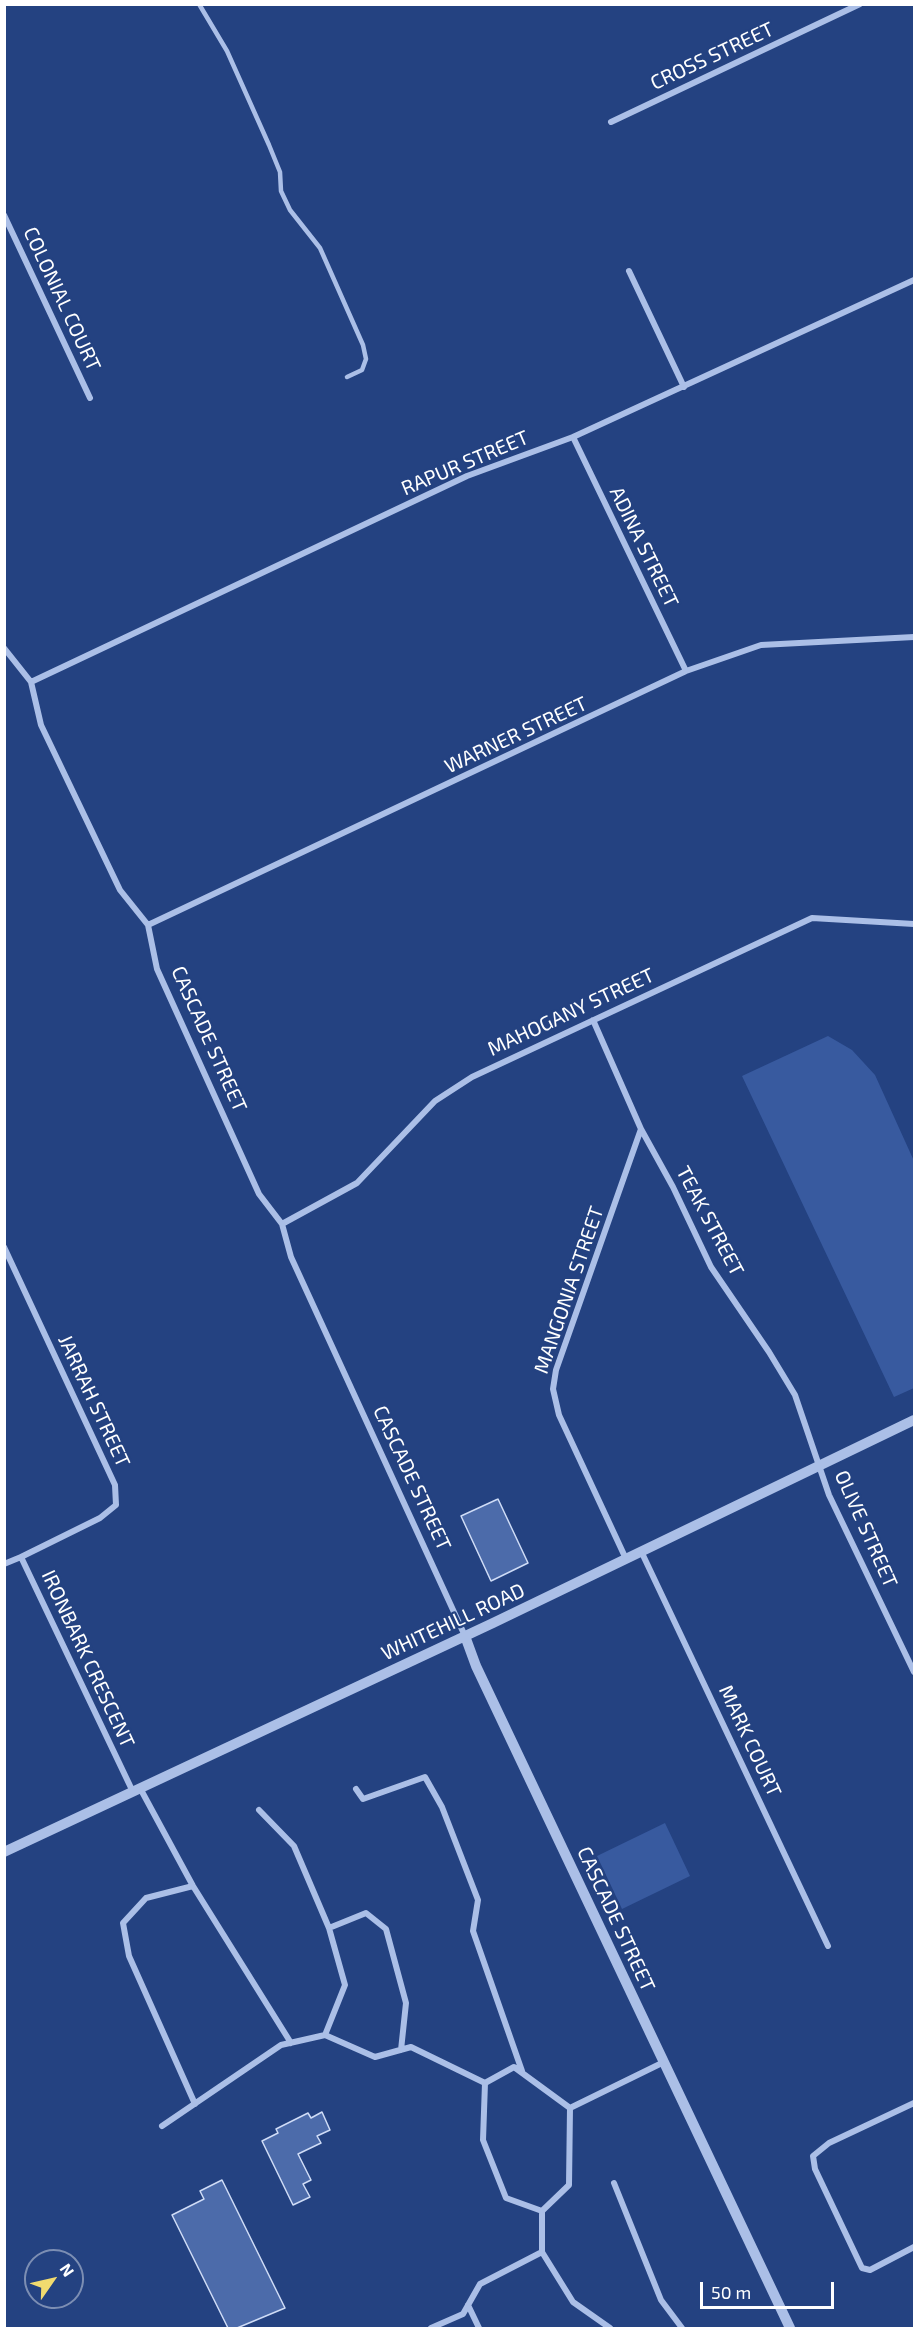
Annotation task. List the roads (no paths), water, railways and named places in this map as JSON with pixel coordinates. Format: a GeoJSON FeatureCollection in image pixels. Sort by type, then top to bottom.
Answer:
{"type":"FeatureCollection","features":[{"type":"Feature","properties":{"kind":"street","name":"CROSS STREET"},"geometry":{"type":"LineString","coordinates":[[611,122],[860,4]]}},
{"type":"Feature","properties":{"kind":"street","name":"COLONIAL COURT"},"geometry":{"type":"LineString","coordinates":[[4,215],[90,398]]}},
{"type":"Feature","properties":{"kind":"street"},"geometry":{"type":"LineString","coordinates":[[629,271],[684,387]]}},
{"type":"Feature","properties":{"kind":"street","name":"RAPUR STREET"},"geometry":{"type":"LineString","coordinates":[[31,682],[467,476],[573,437],[915,280]]}},
{"type":"Feature","properties":{"kind":"street","name":"ADINA STREET"},"geometry":{"type":"LineString","coordinates":[[573,437],[686,671]]}},
{"type":"Feature","properties":{"kind":"street","name":"WARNER STREET"},"geometry":{"type":"LineString","coordinates":[[147,925],[686,671],[761,645],[915,638]]}},
{"type":"Feature","properties":{"kind":"street","name":"CASCADE STREET"},"geometry":{"type":"LineString","coordinates":[[4,648],[31,682],[41,725],[105,860],[120,890],[147,925],[157,969],[260,1194],[282,1224],[291,1257],[465,1636],[476,1666],[790,2328]]}},
{"type":"Feature","properties":{"kind":"street","name":"MAHOGANY STREET"},"geometry":{"type":"LineString","coordinates":[[282,1224],[357,1182],[435,1101],[471,1077],[812,918],[915,924]]}},
{"type":"Feature","properties":{"kind":"street","name":"TEAK STREET"},"geometry":{"type":"LineString","coordinates":[[593,1020],[641,1130],[673,1187],[711,1267],[769,1352],[795,1395],[820,1465]]}},
{"type":"Feature","properties":{"kind":"street","name":"MANGONIA STREET"},"geometry":{"type":"LineString","coordinates":[[626,1559],[559,1415],[553,1389],[556,1370],[641,1130]]}},
{"type":"Feature","properties":{"kind":"street","name":"JARRAH STREET"},"geometry":{"type":"LineString","coordinates":[[4,1247],[115,1485],[116,1505],[100,1518],[21,1557]]}},
{"type":"Feature","properties":{"kind":"street","name":"WHITEHILL ROAD"},"geometry":{"type":"LineString","coordinates":[[4,1852],[465,1636],[915,1420]]}},
{"type":"Feature","properties":{"kind":"street","name":"OLIVE STREET"},"geometry":{"type":"LineString","coordinates":[[820,1465],[829,1495],[915,1672]]}},
{"type":"Feature","properties":{"kind":"street","name":"MARK COURT"},"geometry":{"type":"LineString","coordinates":[[641,1551],[828,1946]]}},
{"type":"Feature","properties":{"kind":"street","name":"IRONBARK CRESCENT"},"geometry":{"type":"LineString","coordinates":[[4,1564],[21,1557],[137,1790],[193,1886],[291,2043]]}},
{"type":"Feature","properties":{"kind":"street"},"geometry":{"type":"LineString","coordinates":[[356,1789],[363,1798],[425,1777],[442,1807],[478,1900],[473,1931],[522,2073]]}},
{"type":"Feature","properties":{"kind":"street"},"geometry":{"type":"LineString","coordinates":[[260,1810],[294,1846],[329,1928],[345,1985],[325,2036]]}},
{"type":"Feature","properties":{"kind":"street"},"geometry":{"type":"LineString","coordinates":[[193,1886],[146,1898],[123,1923],[129,1956],[195,2104]]}},
{"type":"Feature","properties":{"kind":"street"},"geometry":{"type":"LineString","coordinates":[[329,1928],[366,1913],[386,1929],[406,2003],[401,2050]]}},
{"type":"Feature","properties":{"kind":"street"},"geometry":{"type":"LineString","coordinates":[[162,2126],[281,2045],[325,2036],[375,2057],[411,2047],[485,2083]]}},
{"type":"Feature","properties":{"kind":"street"},"geometry":{"type":"LineString","coordinates":[[570,2108],[664,2062]]}},
{"type":"Feature","properties":{"kind":"street"},"geometry":{"type":"LineString","coordinates":[[485,2083],[514,2067],[570,2108]]}},
{"type":"Feature","properties":{"kind":"street"},"geometry":{"type":"LineString","coordinates":[[485,2083],[483,2140],[506,2198],[542,2211]]}},
{"type":"Feature","properties":{"kind":"street"},"geometry":{"type":"LineString","coordinates":[[915,2103],[829,2143],[813,2156],[814,2169],[862,2268],[870,2270],[915,2247]]}},
{"type":"Feature","properties":{"kind":"street"},"geometry":{"type":"LineString","coordinates":[[570,2108],[569,2186],[542,2211],[542,2252],[573,2302],[610,2328]]}},
{"type":"Feature","properties":{"kind":"street"},"geometry":{"type":"LineString","coordinates":[[614,2183],[661,2300],[681,2328]]}},
{"type":"Feature","properties":{"kind":"street"},"geometry":{"type":"LineString","coordinates":[[432,2328],[463,2314],[480,2284],[542,2252]]}},
{"type":"Feature","properties":{"kind":"street"},"geometry":{"type":"LineString","coordinates":[[468,2305],[479,2328]]}},
{"type":"Feature","properties":{"kind":"lane"},"geometry":{"type":"LineString","coordinates":[[199,4],[227,51],[269,145],[286,201],[298,223],[320,248],[363,345],[366,359],[362,370],[347,377]]}}]}
